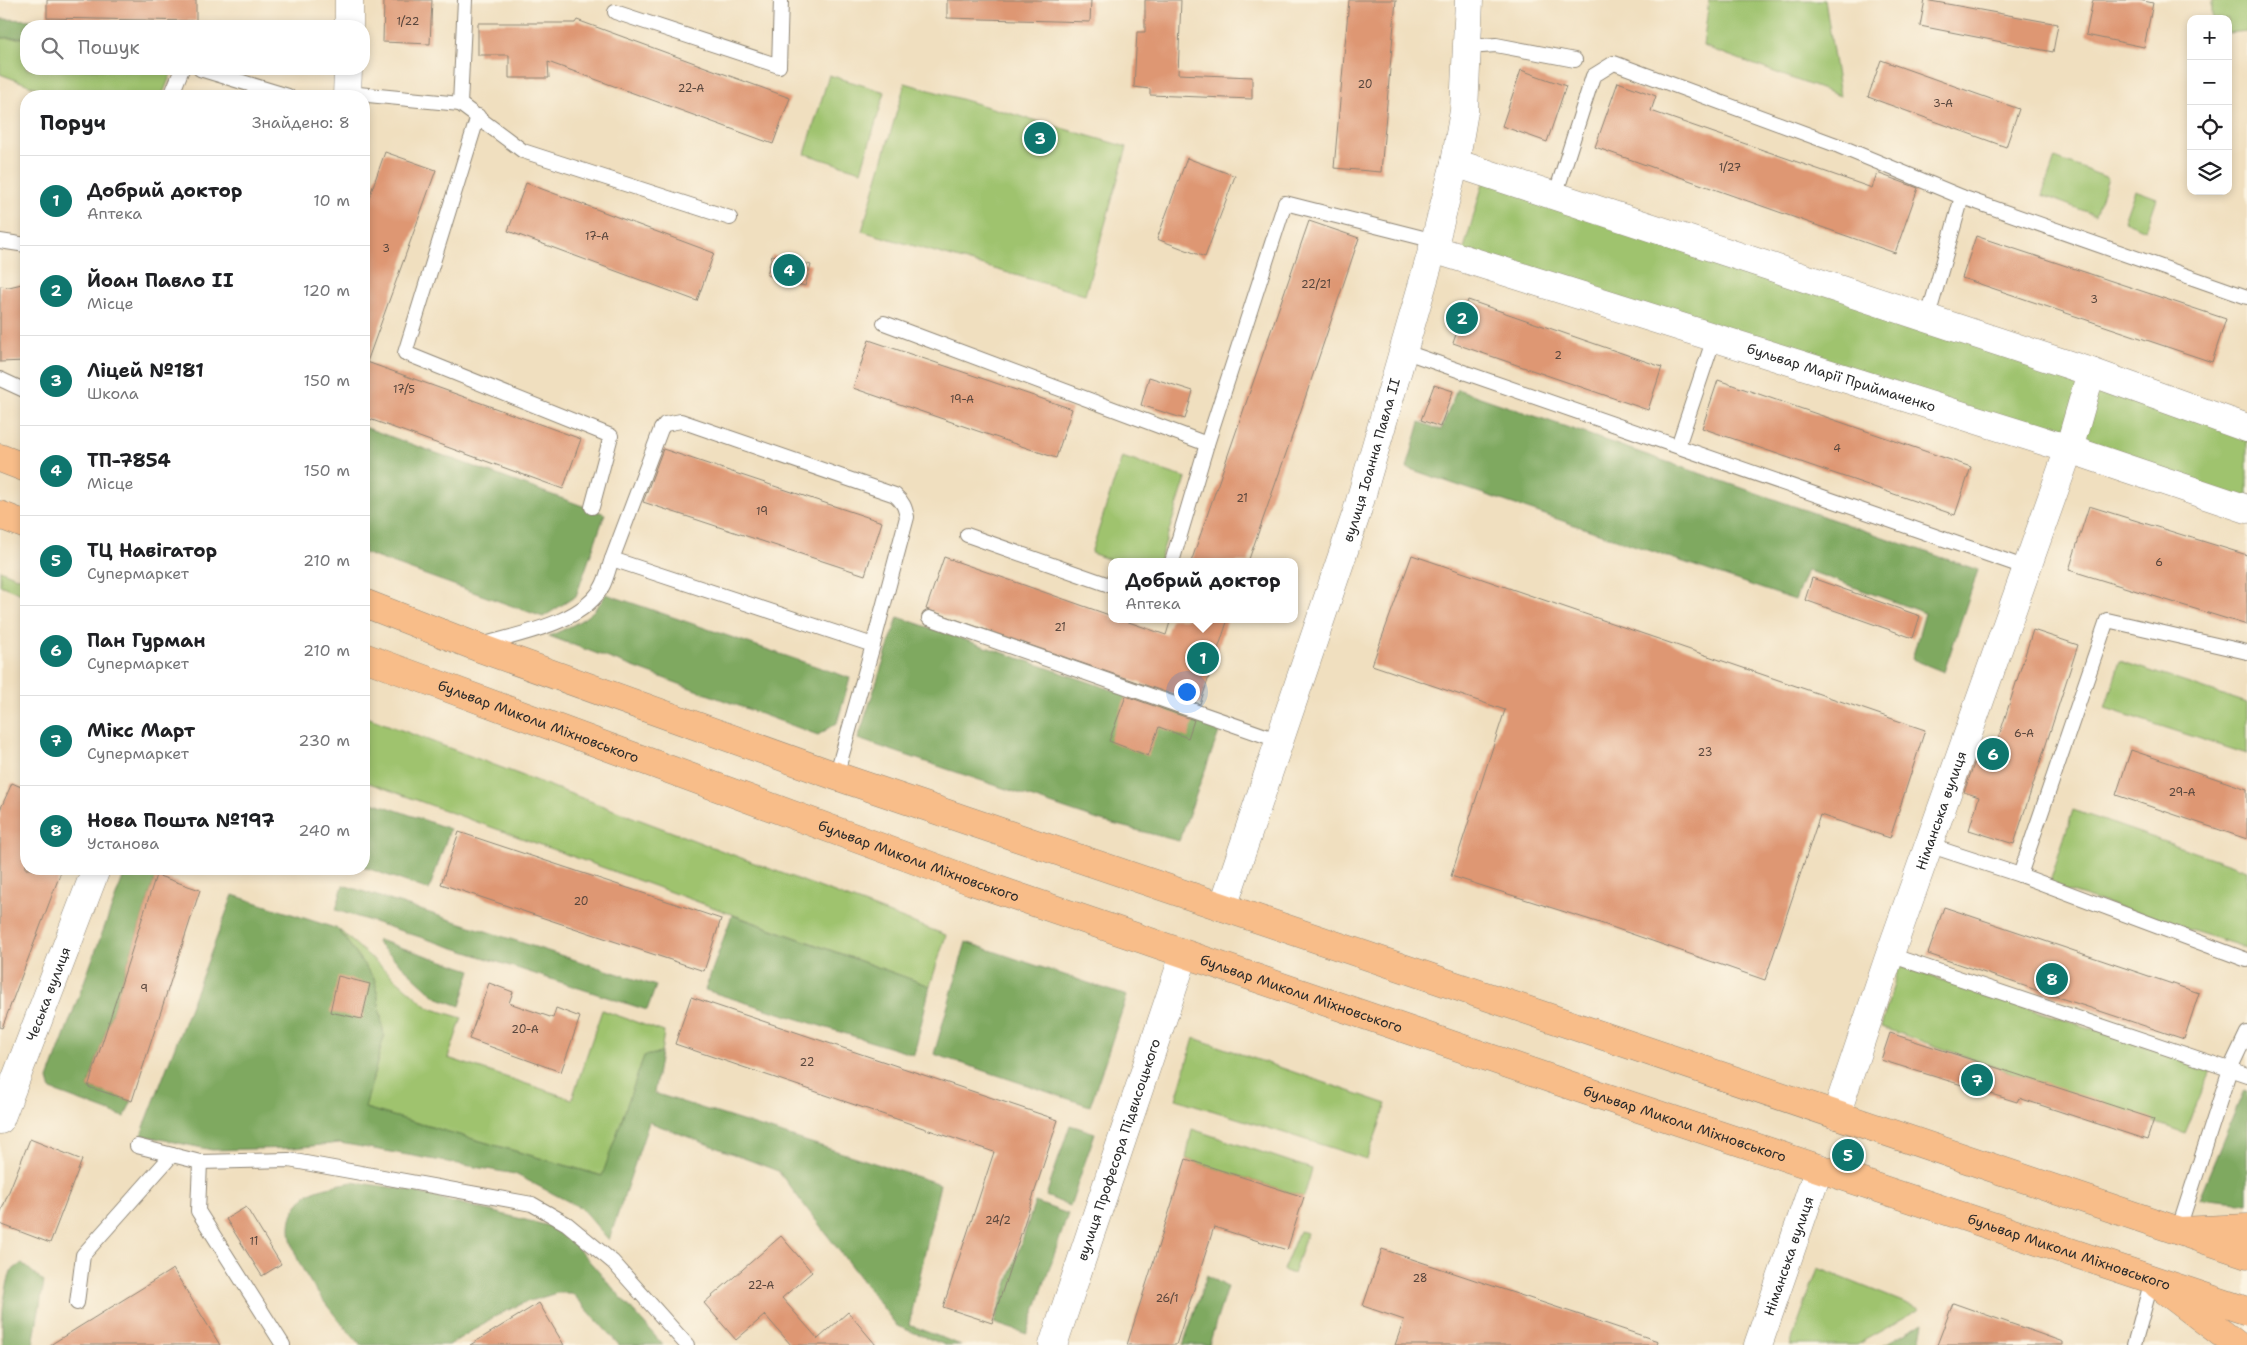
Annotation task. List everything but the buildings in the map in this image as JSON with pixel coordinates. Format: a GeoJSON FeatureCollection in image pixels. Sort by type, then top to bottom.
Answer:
{"type":"FeatureCollection","features":[{"type":"Feature","properties":{"kind":"main road"},"geometry":{"type":"LineString","coordinates":[[0,458],[20,466]]}},
{"type":"Feature","properties":{"kind":"main road"},"geometry":{"type":"LineString","coordinates":[[0,514],[20,522]]}},
{"type":"Feature","properties":{"kind":"main road"},"geometry":{"type":"LineString","coordinates":[[370,605],[836,776],[2247,1254]]}},
{"type":"Feature","properties":{"kind":"main road","name":"бульвар Миколи Міхновського"},"geometry":{"type":"LineString","coordinates":[[370,659],[963,878],[1184,955],[2247,1311]]}},
{"type":"Feature","properties":{"kind":"main road"},"geometry":{"type":"LineString","coordinates":[[2178,1231],[2247,1228]]}},
{"type":"Feature","properties":{"kind":"main road"},"geometry":{"type":"LineString","coordinates":[[2152,1280],[2237,1345]]}},
{"type":"Feature","properties":{"kind":"street"},"geometry":{"type":"LineString","coordinates":[[349,0],[349,20]]}},
{"type":"Feature","properties":{"kind":"street","name":"вулиця Іоанна Павла II"},"geometry":{"type":"LineString","coordinates":[[1223,907],[1356,515],[1434,245],[1455,163],[1464,111],[1469,0]]}},
{"type":"Feature","properties":{"kind":"street"},"geometry":{"type":"LineString","coordinates":[[1455,163],[2091,372],[2247,426]]}},
{"type":"Feature","properties":{"kind":"street","name":"бульвар Марії Приймаченко"},"geometry":{"type":"LineString","coordinates":[[1434,245],[1714,338],[2069,449],[2247,509]]}},
{"type":"Feature","properties":{"kind":"street","name":"Німанська вулиця"},"geometry":{"type":"LineString","coordinates":[[1836,1116],[1928,845],[2069,449],[2091,372]]}},
{"type":"Feature","properties":{"kind":"street","name":"Чеська вулиця"},"geometry":{"type":"LineString","coordinates":[[0,1120],[94,875]]}},
{"type":"Feature","properties":{"kind":"street","name":"вулиця Професора Підвисоцького"},"geometry":{"type":"LineString","coordinates":[[1054,1345],[1184,955]]}},
{"type":"Feature","properties":{"kind":"street","name":"Німанська вулиця"},"geometry":{"type":"LineString","coordinates":[[1758,1345],[1818,1168]]}},
{"type":"Feature","properties":{"kind":"lane"},"geometry":{"type":"LineString","coordinates":[[460,104],[465,0]]}},
{"type":"Feature","properties":{"kind":"lane"},"geometry":{"type":"LineString","coordinates":[[615,12],[779,66],[782,0]]}},
{"type":"Feature","properties":{"kind":"lane"},"geometry":{"type":"LineString","coordinates":[[1468,47],[1496,45],[1575,60]]}},
{"type":"Feature","properties":{"kind":"lane"},"geometry":{"type":"LineString","coordinates":[[1555,196],[1593,76],[1614,63],[1839,146],[1962,197],[2247,298]]}},
{"type":"Feature","properties":{"kind":"lane"},"geometry":{"type":"LineString","coordinates":[[173,90],[180,75]]}},
{"type":"Feature","properties":{"kind":"lane"},"geometry":{"type":"LineString","coordinates":[[220,75],[268,90]]}},
{"type":"Feature","properties":{"kind":"lane"},"geometry":{"type":"LineString","coordinates":[[348,86],[460,104],[524,151],[730,218]]}},
{"type":"Feature","properties":{"kind":"lane"},"geometry":{"type":"LineString","coordinates":[[478,116],[405,353],[611,436],[592,507]]}},
{"type":"Feature","properties":{"kind":"lane"},"geometry":{"type":"LineString","coordinates":[[1928,320],[1962,197]]}},
{"type":"Feature","properties":{"kind":"lane"},"geometry":{"type":"LineString","coordinates":[[1173,558],[1207,444],[1285,203],[1434,245]]}},
{"type":"Feature","properties":{"kind":"lane"},"geometry":{"type":"LineString","coordinates":[[0,241],[20,244]]}},
{"type":"Feature","properties":{"kind":"lane"},"geometry":{"type":"LineString","coordinates":[[884,323],[1207,444]]}},
{"type":"Feature","properties":{"kind":"lane"},"geometry":{"type":"LineString","coordinates":[[1678,446],[1714,338]]}},
{"type":"Feature","properties":{"kind":"lane"},"geometry":{"type":"LineString","coordinates":[[1403,351],[2026,568]]}},
{"type":"Feature","properties":{"kind":"lane"},"geometry":{"type":"LineString","coordinates":[[0,379],[20,388]]}},
{"type":"Feature","properties":{"kind":"lane"},"geometry":{"type":"LineString","coordinates":[[477,646],[559,622],[582,608],[603,586],[661,429],[666,424],[681,421],[895,495],[906,507],[907,517],[836,776]]}},
{"type":"Feature","properties":{"kind":"lane"},"geometry":{"type":"LineString","coordinates":[[967,535],[1108,585]]}},
{"type":"Feature","properties":{"kind":"lane"},"geometry":{"type":"LineString","coordinates":[[612,559],[873,645]]}},
{"type":"Feature","properties":{"kind":"lane"},"geometry":{"type":"LineString","coordinates":[[929,618],[1280,741]]}},
{"type":"Feature","properties":{"kind":"lane"},"geometry":{"type":"LineString","coordinates":[[2020,875],[2107,620],[2247,652]]}},
{"type":"Feature","properties":{"kind":"lane"},"geometry":{"type":"LineString","coordinates":[[1928,845],[2020,875],[2247,960]]}},
{"type":"Feature","properties":{"kind":"lane"},"geometry":{"type":"LineString","coordinates":[[1889,957],[1896,957],[2054,1012],[2247,1075]]}},
{"type":"Feature","properties":{"kind":"lane"},"geometry":{"type":"LineString","coordinates":[[2178,1231],[2230,1069],[2247,1033]]}},
{"type":"Feature","properties":{"kind":"lane"},"geometry":{"type":"LineString","coordinates":[[137,1146],[200,1162],[289,1160],[532,1204],[567,1224],[613,1262],[687,1345]]}},
{"type":"Feature","properties":{"kind":"lane"},"geometry":{"type":"LineString","coordinates":[[77,1303],[83,1255],[172,1155]]}},
{"type":"Feature","properties":{"kind":"lane"},"geometry":{"type":"LineString","coordinates":[[200,1162],[198,1211],[283,1345]]}},
{"type":"Feature","properties":{"kind":"lane"},"geometry":{"type":"LineString","coordinates":[[2134,1345],[2152,1280]]}},
{"type":"Feature","properties":{"kind":"green space"},"geometry":{"type":"Polygon","coordinates":[[[1709,0],[1825,0],[1840,96],[1703,46],[1709,0]]]}},
{"type":"Feature","properties":{"kind":"green space"},"geometry":{"type":"Polygon","coordinates":[[[2212,0],[2247,0],[2247,31],[2232,33],[2232,15],[2212,15],[2212,0]]]}},
{"type":"Feature","properties":{"kind":"green space"},"geometry":{"type":"Polygon","coordinates":[[[0,19],[36,20],[20,20],[20,37],[0,38],[0,19]]]}},
{"type":"Feature","properties":{"kind":"green space"},"geometry":{"type":"Polygon","coordinates":[[[0,38],[20,38],[20,75],[171,75],[164,90],[42,90],[0,74],[0,38]]]}},
{"type":"Feature","properties":{"kind":"green space"},"geometry":{"type":"Polygon","coordinates":[[[829,75],[885,92],[861,171],[805,154],[829,75]]]}},
{"type":"Feature","properties":{"kind":"green space"},"geometry":{"type":"Polygon","coordinates":[[[905,83],[1127,147],[1085,295],[862,231],[905,83]]]}},
{"type":"Feature","properties":{"kind":"green space"},"geometry":{"type":"Polygon","coordinates":[[[2055,158],[2108,178],[2095,215],[2042,195],[2055,158]]]}},
{"type":"Feature","properties":{"kind":"green space"},"geometry":{"type":"Polygon","coordinates":[[[1486,173],[2247,428],[2247,509],[1461,259],[1486,173]]]}},
{"type":"Feature","properties":{"kind":"green space"},"geometry":{"type":"Polygon","coordinates":[[[2135,190],[2157,198],[2146,230],[2124,221],[2135,190]]]}},
{"type":"Feature","properties":{"kind":"green space"},"geometry":{"type":"Polygon","coordinates":[[[1457,389],[1978,570],[1944,672],[1912,659],[1925,613],[1807,570],[1795,600],[1407,468],[1420,422],[1441,430],[1457,389]]]}},
{"type":"Feature","properties":{"kind":"green space"},"geometry":{"type":"Polygon","coordinates":[[[370,429],[605,514],[576,596],[543,617],[370,555],[370,429]]]}},
{"type":"Feature","properties":{"kind":"green space"},"geometry":{"type":"Polygon","coordinates":[[[1122,457],[1186,478],[1160,558],[1108,559],[1091,553],[1122,457]]]}},
{"type":"Feature","properties":{"kind":"green space"},"geometry":{"type":"Polygon","coordinates":[[[0,570],[20,578],[20,593],[0,585],[0,570]]]}},
{"type":"Feature","properties":{"kind":"green space"},"geometry":{"type":"Polygon","coordinates":[[[606,594],[850,678],[837,723],[818,735],[549,636],[589,615],[606,594]]]}},
{"type":"Feature","properties":{"kind":"green space"},"geometry":{"type":"Polygon","coordinates":[[[898,617],[1221,727],[1179,841],[1101,821],[858,739],[898,617]]]}},
{"type":"Feature","properties":{"kind":"green space"},"geometry":{"type":"Polygon","coordinates":[[[2120,661],[2247,703],[2247,754],[2105,708],[2120,661]]]}},
{"type":"Feature","properties":{"kind":"green space"},"geometry":{"type":"Polygon","coordinates":[[[370,718],[946,935],[930,986],[370,783],[370,718]]]}},
{"type":"Feature","properties":{"kind":"green space"},"geometry":{"type":"Polygon","coordinates":[[[370,801],[450,829],[429,890],[370,869],[370,801]]]}},
{"type":"Feature","properties":{"kind":"green space"},"geometry":{"type":"Polygon","coordinates":[[[2073,810],[2247,870],[2247,948],[2049,885],[2073,810]]]}},
{"type":"Feature","properties":{"kind":"green space"},"geometry":{"type":"Polygon","coordinates":[[[124,875],[156,875],[88,1087],[132,1101],[124,1117],[51,1090],[48,1079],[124,875]]]}},
{"type":"Feature","properties":{"kind":"green space"},"geometry":{"type":"Polygon","coordinates":[[[343,885],[656,986],[647,1010],[336,910],[343,885]]]}},
{"type":"Feature","properties":{"kind":"green space"},"geometry":{"type":"Polygon","coordinates":[[[233,895],[338,929],[375,980],[384,1036],[365,1108],[602,1176],[644,1056],[661,1053],[654,1093],[940,1184],[909,1325],[961,1345],[945,1345],[897,1326],[778,1171],[649,1122],[609,1240],[581,1208],[515,1174],[340,1143],[293,1148],[212,1150],[141,1135],[233,895]]]}},
{"type":"Feature","properties":{"kind":"green space"},"geometry":{"type":"Polygon","coordinates":[[[732,915],[930,986],[914,1055],[705,990],[732,915]]]}},
{"type":"Feature","properties":{"kind":"green space"},"geometry":{"type":"Polygon","coordinates":[[[338,929],[429,1008],[462,1018],[448,1058],[572,1099],[602,1010],[664,1032],[661,1053],[644,1056],[603,1176],[365,1108],[384,1036],[375,980],[338,929]]]}},
{"type":"Feature","properties":{"kind":"green space"},"geometry":{"type":"Polygon","coordinates":[[[378,940],[471,970],[460,1006],[436,997],[377,943],[378,940]]]}},
{"type":"Feature","properties":{"kind":"green space"},"geometry":{"type":"Polygon","coordinates":[[[966,942],[1127,996],[1090,1106],[934,1054],[966,942]]]}},
{"type":"Feature","properties":{"kind":"green space"},"geometry":{"type":"Polygon","coordinates":[[[1899,966],[2212,1068],[2185,1133],[1881,1027],[1899,966]]]}},
{"type":"Feature","properties":{"kind":"green space"},"geometry":{"type":"Polygon","coordinates":[[[1194,1038],[1387,1104],[1367,1159],[1176,1099],[1194,1038]]]}},
{"type":"Feature","properties":{"kind":"green space"},"geometry":{"type":"Polygon","coordinates":[[[2244,1090],[2247,1091],[2247,1203],[2199,1198],[2244,1090]]]}},
{"type":"Feature","properties":{"kind":"green space"},"geometry":{"type":"Polygon","coordinates":[[[1070,1125],[1095,1133],[1070,1206],[1046,1196],[1070,1125]]]}},
{"type":"Feature","properties":{"kind":"green space"},"geometry":{"type":"Polygon","coordinates":[[[1192,1129],[1312,1169],[1304,1197],[1186,1159],[1192,1129]]]}},
{"type":"Feature","properties":{"kind":"green space"},"geometry":{"type":"Polygon","coordinates":[[[352,1182],[403,1189],[561,1229],[663,1345],[619,1345],[572,1293],[557,1293],[523,1303],[496,1316],[449,1345],[360,1345],[307,1277],[291,1237],[291,1218],[300,1202],[308,1194],[329,1186],[352,1182]]]}},
{"type":"Feature","properties":{"kind":"green space"},"geometry":{"type":"Polygon","coordinates":[[[1035,1202],[1068,1214],[1027,1334],[994,1323],[1035,1202]]]}},
{"type":"Feature","properties":{"kind":"green space"},"geometry":{"type":"Polygon","coordinates":[[[1299,1231],[1307,1233],[1293,1274],[1283,1270],[1299,1231]]]}},
{"type":"Feature","properties":{"kind":"green space"},"geometry":{"type":"Polygon","coordinates":[[[22,1263],[44,1282],[33,1345],[3,1345],[2,1317],[6,1288],[11,1271],[22,1263]]]}},
{"type":"Feature","properties":{"kind":"green space"},"geometry":{"type":"Polygon","coordinates":[[[1818,1268],[1920,1309],[1856,1345],[1790,1345],[1818,1268]]]}},
{"type":"Feature","properties":{"kind":"green space"},"geometry":{"type":"Polygon","coordinates":[[[1207,1275],[1227,1287],[1209,1345],[1183,1345],[1207,1275]]]}},
{"type":"Feature","properties":{"kind":"green space"},"geometry":{"type":"Polygon","coordinates":[[[1924,1322],[1920,1345],[1883,1345],[1924,1322]]]}},
{"type":"Feature","properties":{"kind":"place","name":"Ліцей №181"},"geometry":{"type":"Point","coordinates":[1040,138]}},
{"type":"Feature","properties":{"kind":"place","name":"ТП-7854"},"geometry":{"type":"Point","coordinates":[789,270]}},
{"type":"Feature","properties":{"kind":"place","name":"Йоан Павло II"},"geometry":{"type":"Point","coordinates":[1462,318]}},
{"type":"Feature","properties":{"kind":"place","name":"Добрий доктор"},"geometry":{"type":"Point","coordinates":[1203,658]}},
{"type":"Feature","properties":{"kind":"place","name":"Пан Гурман"},"geometry":{"type":"Point","coordinates":[1993,754]}},
{"type":"Feature","properties":{"kind":"place","name":"Нова Пошта №197"},"geometry":{"type":"Point","coordinates":[2052,979]}},
{"type":"Feature","properties":{"kind":"place","name":"Мікс Март"},"geometry":{"type":"Point","coordinates":[1977,1080]}},
{"type":"Feature","properties":{"kind":"place","name":"ТЦ Навігатор"},"geometry":{"type":"Point","coordinates":[1848,1155]}}]}
